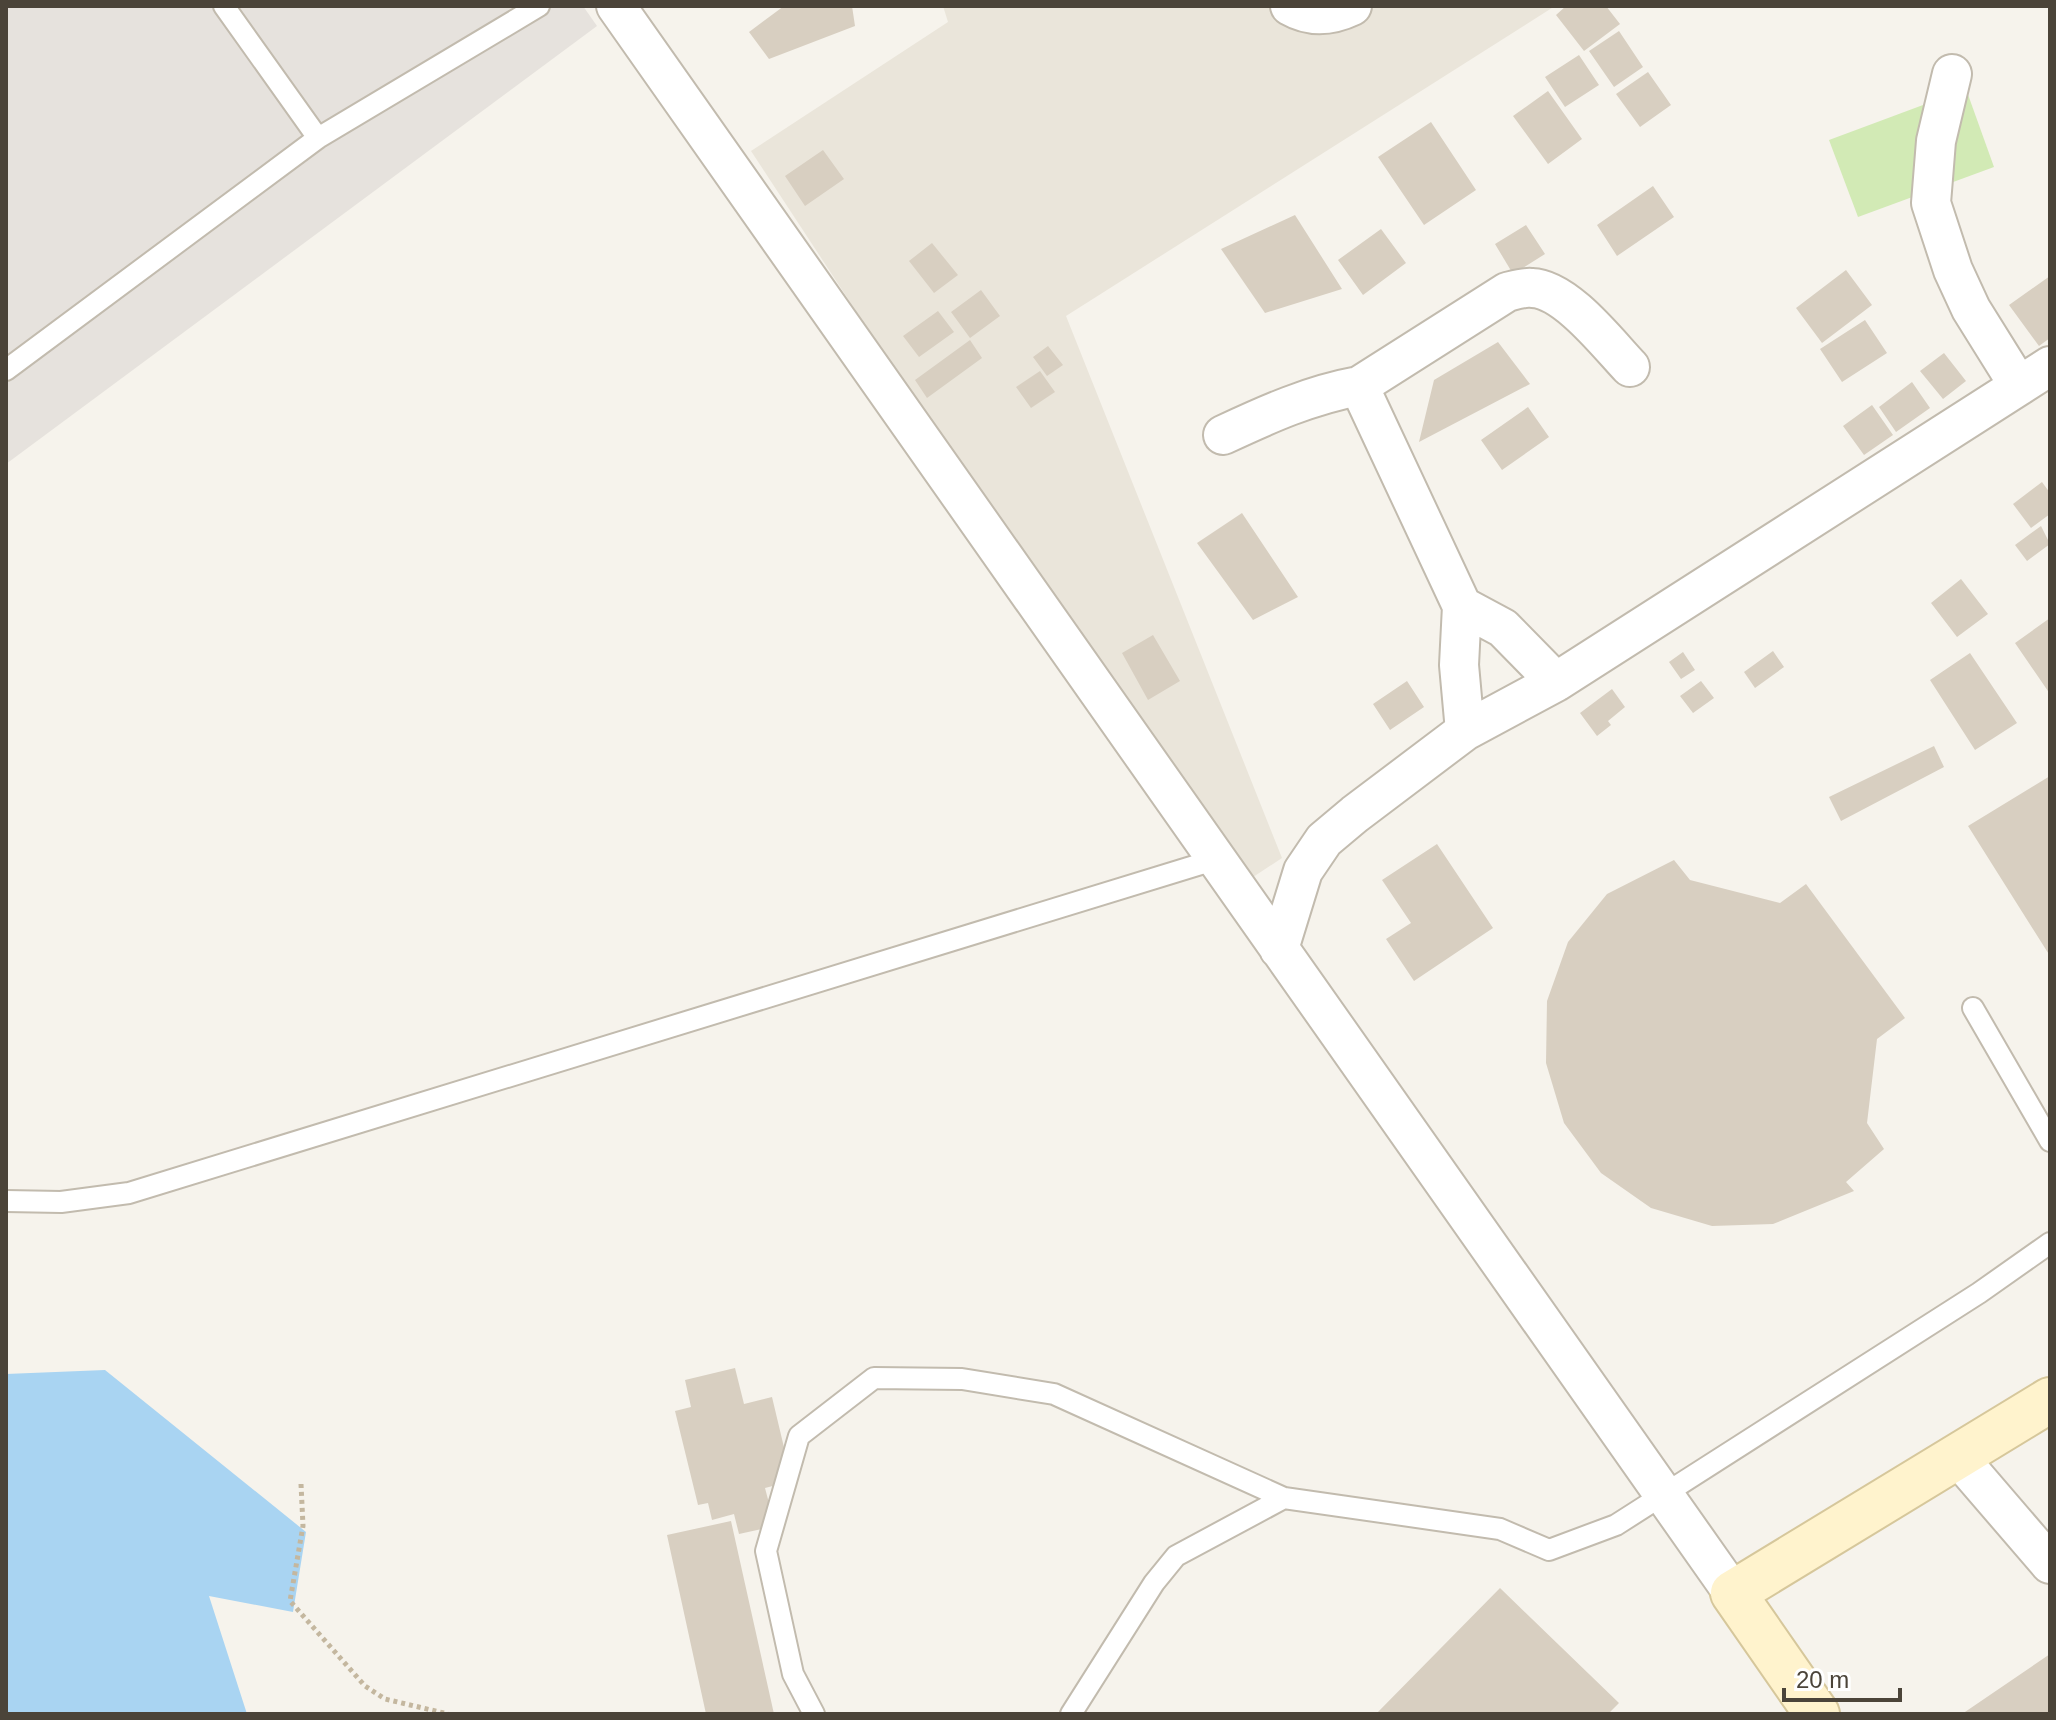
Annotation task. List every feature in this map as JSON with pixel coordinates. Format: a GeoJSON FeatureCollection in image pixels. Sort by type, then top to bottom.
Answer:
{"type":"FeatureCollection","features":[{"type":"Feature","properties":{"kind":"street"},"geometry":{"type":"LineString","coordinates":[[616,6],[1817,1714]]}},
{"type":"Feature","properties":{"kind":"street"},"geometry":{"type":"LineString","coordinates":[[1290,6],[1305,14],[1336,14],[1352,6]]}},
{"type":"Feature","properties":{"kind":"street"},"geometry":{"type":"LineString","coordinates":[[1279,949],[1303,871],[1324,840],[1465,731],[1556,682],[2034,376],[1971,309],[1953,270],[1931,203],[1936,141],[1952,74]]}},
{"type":"Feature","properties":{"kind":"street"},"geometry":{"type":"LineString","coordinates":[[1223,435],[1288,405],[1326,392],[1359,386],[1507,292],[1533,288],[1553,294],[1588,322],[1630,367]]}},
{"type":"Feature","properties":{"kind":"street"},"geometry":{"type":"LineString","coordinates":[[1359,386],[1462,606],[1459,665],[1465,731]]}},
{"type":"Feature","properties":{"kind":"street"},"geometry":{"type":"LineString","coordinates":[[1462,606],[1503,628],[1556,682]]}},
{"type":"Feature","properties":{"kind":"street"},"geometry":{"type":"LineString","coordinates":[[1733,1593],[2050,1400]]}},
{"type":"Feature","properties":{"kind":"street"},"geometry":{"type":"LineString","coordinates":[[1958,1457],[2050,1564]]}},
{"type":"Feature","properties":{"kind":"lane"},"geometry":{"type":"LineString","coordinates":[[224,6],[318,138]]}},
{"type":"Feature","properties":{"kind":"lane"},"geometry":{"type":"LineString","coordinates":[[6,370],[318,138],[539,6]]}},
{"type":"Feature","properties":{"kind":"lane"},"geometry":{"type":"LineString","coordinates":[[6,1201],[61,1202],[129,1193],[1214,860]]}},
{"type":"Feature","properties":{"kind":"lane"},"geometry":{"type":"LineString","coordinates":[[1973,1008],[2050,1141]]}},
{"type":"Feature","properties":{"kind":"lane"},"geometry":{"type":"LineString","coordinates":[[814,1714],[793,1674],[766,1551],[799,1436],[874,1378],[962,1379],[1054,1394],[1284,1498],[1500,1529],[1549,1550],[1616,1525],[1663,1492],[1979,1293],[2050,1243]]}},
{"type":"Feature","properties":{"kind":"lane"},"geometry":{"type":"LineString","coordinates":[[1071,1714],[1154,1583],[1176,1556],[1284,1498]]}},
{"type":"Feature","properties":{"kind":"path"},"geometry":{"type":"LineString","coordinates":[[301,1484],[303,1526],[290,1601],[365,1686],[385,1699],[448,1714]]}},
{"type":"Feature","properties":{"kind":"shaded area"},"geometry":{"type":"Polygon","coordinates":[[[6,6],[583,6],[597,26],[6,464],[6,6]]]}},
{"type":"Feature","properties":{"kind":"shaded area"},"geometry":{"type":"Polygon","coordinates":[[[943,6],[1555,6],[1066,316],[1282,858],[1235,889],[751,151],[948,22],[943,6]]]}},
{"type":"Feature","properties":{"kind":"green space"},"geometry":{"type":"Polygon","coordinates":[[[1966,89],[1994,167],[1858,217],[1829,140],[1966,89]]]}},
{"type":"Feature","properties":{"kind":"water"},"geometry":{"type":"Polygon","coordinates":[[[105,1370],[306,1532],[293,1612],[209,1596],[247,1714],[6,1714],[6,1374],[105,1370]]]}},
{"type":"Feature","properties":{"kind":"building"},"geometry":{"type":"Polygon","coordinates":[[[784,6],[852,6],[855,26],[769,59],[749,32],[784,6]]]}},
{"type":"Feature","properties":{"kind":"building"},"geometry":{"type":"Polygon","coordinates":[[[1566,6],[1606,6],[1620,24],[1584,51],[1556,15],[1566,6]]]}},
{"type":"Feature","properties":{"kind":"building"},"geometry":{"type":"Polygon","coordinates":[[[1619,31],[1643,67],[1614,87],[1589,51],[1619,31]]]}},
{"type":"Feature","properties":{"kind":"building"},"geometry":{"type":"Polygon","coordinates":[[[1579,55],[1599,85],[1565,107],[1545,77],[1579,55]]]}},
{"type":"Feature","properties":{"kind":"building"},"geometry":{"type":"Polygon","coordinates":[[[1648,72],[1671,105],[1640,127],[1616,94],[1648,72]]]}},
{"type":"Feature","properties":{"kind":"building"},"geometry":{"type":"Polygon","coordinates":[[[1548,91],[1582,139],[1548,164],[1513,116],[1548,91]]]}},
{"type":"Feature","properties":{"kind":"building"},"geometry":{"type":"Polygon","coordinates":[[[1431,122],[1476,190],[1424,225],[1378,157],[1431,122]]]}},
{"type":"Feature","properties":{"kind":"building"},"geometry":{"type":"Polygon","coordinates":[[[823,150],[844,179],[805,206],[785,176],[823,150]]]}},
{"type":"Feature","properties":{"kind":"building"},"geometry":{"type":"Polygon","coordinates":[[[1653,186],[1674,217],[1617,256],[1597,225],[1653,186]]]}},
{"type":"Feature","properties":{"kind":"building"},"geometry":{"type":"Polygon","coordinates":[[[1295,215],[1342,289],[1265,313],[1221,249],[1295,215]]]}},
{"type":"Feature","properties":{"kind":"building"},"geometry":{"type":"Polygon","coordinates":[[[1526,225],[1545,254],[1513,274],[1495,244],[1526,225]]]}},
{"type":"Feature","properties":{"kind":"building"},"geometry":{"type":"Polygon","coordinates":[[[1381,229],[1406,263],[1363,295],[1338,260],[1381,229]]]}},
{"type":"Feature","properties":{"kind":"building"},"geometry":{"type":"Polygon","coordinates":[[[932,243],[958,275],[934,293],[909,261],[932,243]]]}},
{"type":"Feature","properties":{"kind":"building"},"geometry":{"type":"Polygon","coordinates":[[[1846,270],[1872,305],[1822,343],[1796,308],[1846,270]]]}},
{"type":"Feature","properties":{"kind":"building"},"geometry":{"type":"Polygon","coordinates":[[[2050,276],[2050,338],[2039,346],[2009,305],[2050,276]]]}},
{"type":"Feature","properties":{"kind":"building"},"geometry":{"type":"Polygon","coordinates":[[[981,290],[1000,316],[970,338],[951,312],[981,290]]]}},
{"type":"Feature","properties":{"kind":"building"},"geometry":{"type":"Polygon","coordinates":[[[938,311],[954,332],[919,357],[903,336],[938,311]]]}},
{"type":"Feature","properties":{"kind":"building"},"geometry":{"type":"Polygon","coordinates":[[[1865,320],[1887,353],[1842,382],[1820,349],[1865,320]]]}},
{"type":"Feature","properties":{"kind":"building"},"geometry":{"type":"Polygon","coordinates":[[[970,340],[982,358],[927,398],[915,380],[970,340]]]}},
{"type":"Feature","properties":{"kind":"building"},"geometry":{"type":"Polygon","coordinates":[[[1498,342],[1530,384],[1419,442],[1434,380],[1498,342]]]}},
{"type":"Feature","properties":{"kind":"building"},"geometry":{"type":"Polygon","coordinates":[[[1048,346],[1063,365],[1047,376],[1033,357],[1048,346]]]}},
{"type":"Feature","properties":{"kind":"building"},"geometry":{"type":"Polygon","coordinates":[[[1944,353],[1966,381],[1943,399],[1920,371],[1944,353]]]}},
{"type":"Feature","properties":{"kind":"building"},"geometry":{"type":"Polygon","coordinates":[[[1040,371],[1055,392],[1031,408],[1016,387],[1040,371]]]}},
{"type":"Feature","properties":{"kind":"building"},"geometry":{"type":"Polygon","coordinates":[[[1912,382],[1930,408],[1896,432],[1879,407],[1912,382]]]}},
{"type":"Feature","properties":{"kind":"building"},"geometry":{"type":"Polygon","coordinates":[[[1872,405],[1893,435],[1864,455],[1843,426],[1872,405]]]}},
{"type":"Feature","properties":{"kind":"building"},"geometry":{"type":"Polygon","coordinates":[[[1528,407],[1549,437],[1502,470],[1481,440],[1528,407]]]}},
{"type":"Feature","properties":{"kind":"building"},"geometry":{"type":"Polygon","coordinates":[[[2042,482],[2050,493],[2050,514],[2031,528],[2013,504],[2042,482]]]}},
{"type":"Feature","properties":{"kind":"building"},"geometry":{"type":"Polygon","coordinates":[[[1242,513],[1298,597],[1253,620],[1197,543],[1242,513]]]}},
{"type":"Feature","properties":{"kind":"building"},"geometry":{"type":"Polygon","coordinates":[[[2041,526],[2050,544],[2027,561],[2015,545],[2041,526]]]}},
{"type":"Feature","properties":{"kind":"building"},"geometry":{"type":"Polygon","coordinates":[[[1961,579],[1988,614],[1957,637],[1931,603],[1961,579]]]}},
{"type":"Feature","properties":{"kind":"building"},"geometry":{"type":"Polygon","coordinates":[[[2050,618],[2050,694],[2015,643],[2050,618]]]}},
{"type":"Feature","properties":{"kind":"building"},"geometry":{"type":"Polygon","coordinates":[[[1153,635],[1180,681],[1148,700],[1122,653],[1153,635]]]}},
{"type":"Feature","properties":{"kind":"building"},"geometry":{"type":"Polygon","coordinates":[[[1773,651],[1784,667],[1755,688],[1744,672],[1773,651]]]}},
{"type":"Feature","properties":{"kind":"building"},"geometry":{"type":"Polygon","coordinates":[[[1683,652],[1695,670],[1681,679],[1669,662],[1683,652]]]}},
{"type":"Feature","properties":{"kind":"building"},"geometry":{"type":"Polygon","coordinates":[[[1970,653],[2017,723],[1975,750],[1930,680],[1970,653]]]}},
{"type":"Feature","properties":{"kind":"building"},"geometry":{"type":"Polygon","coordinates":[[[1407,681],[1424,707],[1390,730],[1373,704],[1407,681]]]}},
{"type":"Feature","properties":{"kind":"building"},"geometry":{"type":"Polygon","coordinates":[[[1701,681],[1714,698],[1693,713],[1680,696],[1701,681]]]}},
{"type":"Feature","properties":{"kind":"building"},"geometry":{"type":"Polygon","coordinates":[[[1612,689],[1625,707],[1608,721],[1611,725],[1597,736],[1580,713],[1612,689]]]}},
{"type":"Feature","properties":{"kind":"building"},"geometry":{"type":"Polygon","coordinates":[[[1934,746],[1944,767],[1841,821],[1829,797],[1934,746]]]}},
{"type":"Feature","properties":{"kind":"building"},"geometry":{"type":"Polygon","coordinates":[[[2050,776],[2050,956],[1968,826],[2050,776]]]}},
{"type":"Feature","properties":{"kind":"building"},"geometry":{"type":"Polygon","coordinates":[[[1437,844],[1493,928],[1414,981],[1386,939],[1411,923],[1382,880],[1437,844]]]}},
{"type":"Feature","properties":{"kind":"building"},"geometry":{"type":"Polygon","coordinates":[[[1674,860],[1690,880],[1780,903],[1806,884],[1905,1018],[1877,1039],[1867,1123],[1884,1149],[1846,1182],[1854,1191],[1773,1224],[1712,1226],[1651,1208],[1601,1173],[1564,1123],[1546,1063],[1547,1001],[1568,942],[1607,894],[1674,860]]]}},
{"type":"Feature","properties":{"kind":"building"},"geometry":{"type":"Polygon","coordinates":[[[735,1368],[744,1404],[772,1397],[792,1481],[765,1488],[775,1526],[739,1534],[734,1514],[712,1520],[708,1503],[698,1505],[675,1411],[691,1407],[685,1380],[735,1368]]]}},
{"type":"Feature","properties":{"kind":"building"},"geometry":{"type":"Polygon","coordinates":[[[731,1521],[774,1714],[706,1714],[667,1535],[731,1521]]]}},
{"type":"Feature","properties":{"kind":"building"},"geometry":{"type":"Polygon","coordinates":[[[1500,1588],[1619,1703],[1608,1714],[1376,1714],[1500,1588]]]}},
{"type":"Feature","properties":{"kind":"building"},"geometry":{"type":"Polygon","coordinates":[[[2050,1654],[2050,1714],[1962,1714],[2050,1654]]]}}]}
